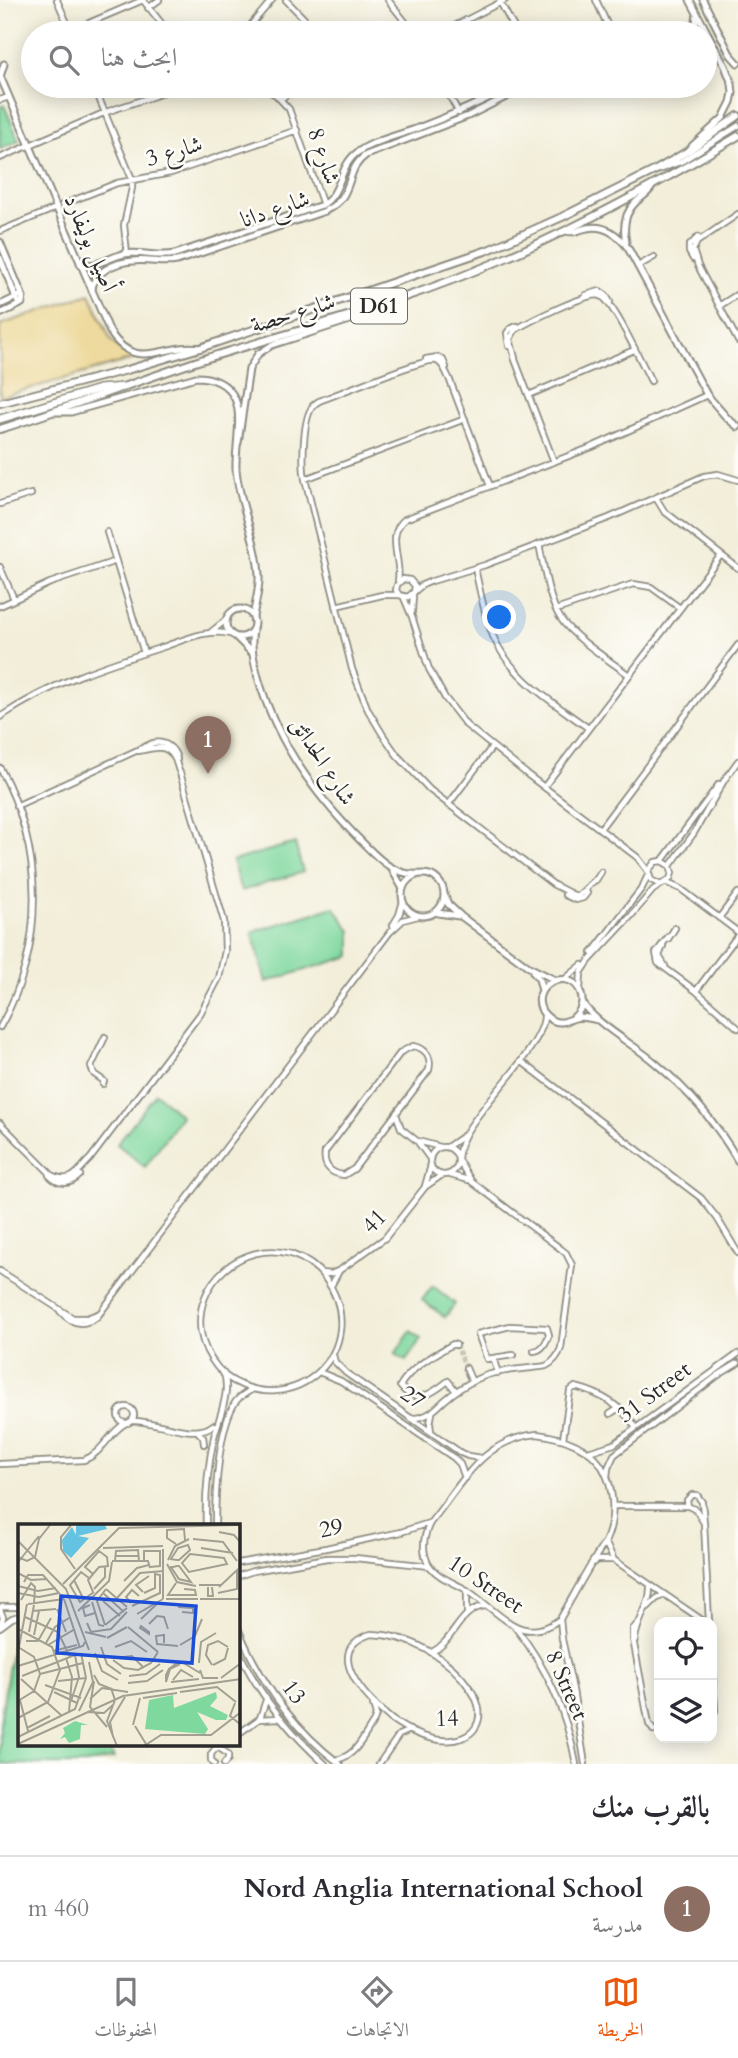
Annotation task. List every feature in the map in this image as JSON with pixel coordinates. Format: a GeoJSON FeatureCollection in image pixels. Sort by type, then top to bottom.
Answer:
{"type":"FeatureCollection","features":[{"type":"Feature","properties":{"kind":"highway"},"geometry":{"type":"LineString","coordinates":[[0,419],[99,389],[124,387]]}},
{"type":"Feature","properties":{"kind":"main road","name":"شارع حصة"},"geometry":{"type":"LineString","coordinates":[[0,403],[200,348],[488,250],[654,171],[738,116]]}},
{"type":"Feature","properties":{"kind":"main road","name":"شارع حصة"},"geometry":{"type":"LineString","coordinates":[[0,429],[202,360],[400,299],[473,271],[566,231],[652,187],[738,136]]}},
{"type":"Feature","properties":{"kind":"street"},"geometry":{"type":"LineString","coordinates":[[57,0],[66,21]]}},
{"type":"Feature","properties":{"kind":"street"},"geometry":{"type":"LineString","coordinates":[[96,21],[143,0],[159,21]]}},
{"type":"Feature","properties":{"kind":"street"},"geometry":{"type":"LineString","coordinates":[[148,8],[159,0]]}},
{"type":"Feature","properties":{"kind":"street"},"geometry":{"type":"LineString","coordinates":[[254,21],[272,0]]}},
{"type":"Feature","properties":{"kind":"street"},"geometry":{"type":"LineString","coordinates":[[286,0],[306,21]]}},
{"type":"Feature","properties":{"kind":"street"},"geometry":{"type":"LineString","coordinates":[[387,0],[404,21]]}},
{"type":"Feature","properties":{"kind":"street"},"geometry":{"type":"LineString","coordinates":[[596,0],[606,21]]}},
{"type":"Feature","properties":{"kind":"street"},"geometry":{"type":"LineString","coordinates":[[685,0],[692,3],[701,21]]}},
{"type":"Feature","properties":{"kind":"street"},"geometry":{"type":"LineString","coordinates":[[464,21],[503,1],[512,21]]}},
{"type":"Feature","properties":{"kind":"street"},"geometry":{"type":"LineString","coordinates":[[704,1],[714,21]]}},
{"type":"Feature","properties":{"kind":"street"},"geometry":{"type":"LineString","coordinates":[[696,21],[697,14]]}},
{"type":"Feature","properties":{"kind":"street"},"geometry":{"type":"LineString","coordinates":[[717,28],[730,54],[738,63]]}},
{"type":"Feature","properties":{"kind":"street"},"geometry":{"type":"LineString","coordinates":[[688,150],[723,118],[731,102],[733,93],[729,75],[717,52]]}},
{"type":"Feature","properties":{"kind":"street"},"geometry":{"type":"LineString","coordinates":[[0,76],[4,64]]}},
{"type":"Feature","properties":{"kind":"street","name":"أصيل بوليفارد"},"geometry":{"type":"LineString","coordinates":[[0,76],[59,207],[110,332],[122,347],[131,352],[149,355],[184,347],[200,348]]}},
{"type":"Feature","properties":{"kind":"street"},"geometry":{"type":"LineString","coordinates":[[0,100],[9,97]]}},
{"type":"Feature","properties":{"kind":"street"},"geometry":{"type":"LineString","coordinates":[[100,98],[132,180],[124,225],[127,254]]}},
{"type":"Feature","properties":{"kind":"street"},"geometry":{"type":"LineString","coordinates":[[0,158],[106,111],[148,98]]}},
{"type":"Feature","properties":{"kind":"street"},"geometry":{"type":"LineString","coordinates":[[450,98],[462,119]]}},
{"type":"Feature","properties":{"kind":"street","name":"شارع دانا"},"geometry":{"type":"LineString","coordinates":[[80,263],[93,265],[127,254],[175,254],[324,208],[335,194],[345,167],[356,153],[487,98]]}},
{"type":"Feature","properties":{"kind":"street","name":"شارع دانا"},"geometry":{"type":"LineString","coordinates":[[92,291],[97,275],[123,263],[138,260],[164,263],[177,261],[324,208],[341,199],[352,170],[360,159],[462,119],[504,98]]}},
{"type":"Feature","properties":{"kind":"street","name":"شارع 8"},"geometry":{"type":"LineString","coordinates":[[281,99],[289,109],[324,208]]}},
{"type":"Feature","properties":{"kind":"street"},"geometry":{"type":"LineString","coordinates":[[654,171],[682,162],[738,126]]}},
{"type":"Feature","properties":{"kind":"street","name":"شارع 3"},"geometry":{"type":"LineString","coordinates":[[0,231],[117,183],[171,173],[297,130]]}},
{"type":"Feature","properties":{"kind":"street"},"geometry":{"type":"LineString","coordinates":[[628,248],[624,232],[627,215],[633,204],[652,187]]}},
{"type":"Feature","properties":{"kind":"street"},"geometry":{"type":"LineString","coordinates":[[738,214],[694,240],[689,246],[690,254],[738,341]]}},
{"type":"Feature","properties":{"kind":"street"},"geometry":{"type":"LineString","coordinates":[[566,231],[572,233],[589,228],[602,228],[615,234],[628,248],[708,395],[738,427]]}},
{"type":"Feature","properties":{"kind":"street"},"geometry":{"type":"LineString","coordinates":[[0,242],[19,296]]}},
{"type":"Feature","properties":{"kind":"street"},"geometry":{"type":"LineString","coordinates":[[638,266],[654,257]]}},
{"type":"Feature","properties":{"kind":"street"},"geometry":{"type":"LineString","coordinates":[[0,258],[23,301],[19,306],[0,314]]}},
{"type":"Feature","properties":{"kind":"street"},"geometry":{"type":"LineString","coordinates":[[554,462],[507,341],[507,333],[512,328],[600,291],[607,297],[651,381]]}},
{"type":"Feature","properties":{"kind":"street"},"geometry":{"type":"LineString","coordinates":[[719,306],[738,294]]}},
{"type":"Feature","properties":{"kind":"street"},"geometry":{"type":"LineString","coordinates":[[0,305],[19,296]]}},
{"type":"Feature","properties":{"kind":"street"},"geometry":{"type":"LineString","coordinates":[[237,446],[250,369],[258,354],[272,345],[353,319],[361,311]]}},
{"type":"Feature","properties":{"kind":"street"},"geometry":{"type":"LineString","coordinates":[[529,395],[634,349]]}},
{"type":"Feature","properties":{"kind":"street"},"geometry":{"type":"LineString","coordinates":[[490,486],[445,362],[438,357],[432,356],[413,366],[314,404],[308,415],[303,453],[305,480],[352,669],[375,723],[413,773],[448,805],[554,885],[571,895],[579,896],[601,872]]}},
{"type":"Feature","properties":{"kind":"street"},"geometry":{"type":"LineString","coordinates":[[55,412],[71,412],[188,379],[210,378],[229,390],[237,403],[239,417],[237,478],[259,569],[253,617],[253,655]]}},
{"type":"Feature","properties":{"kind":"street"},"geometry":{"type":"LineString","coordinates":[[412,617],[415,586],[399,560],[394,538],[400,522],[610,440],[708,395]]}},
{"type":"Feature","properties":{"kind":"street"},"geometry":{"type":"LineString","coordinates":[[305,480],[465,419]]}},
{"type":"Feature","properties":{"kind":"street"},"geometry":{"type":"LineString","coordinates":[[336,606],[382,595],[401,597],[413,594],[432,581],[539,544],[711,474],[725,475],[738,481]]}},
{"type":"Feature","properties":{"kind":"street"},"geometry":{"type":"LineString","coordinates":[[0,504],[31,494]]}},
{"type":"Feature","properties":{"kind":"street"},"geometry":{"type":"LineString","coordinates":[[656,498],[664,511],[738,568]]}},
{"type":"Feature","properties":{"kind":"street"},"geometry":{"type":"LineString","coordinates":[[107,532],[144,653]]}},
{"type":"Feature","properties":{"kind":"street"},"geometry":{"type":"LineString","coordinates":[[539,544],[556,611],[566,626],[629,675]]}},
{"type":"Feature","properties":{"kind":"street"},"geometry":{"type":"LineString","coordinates":[[544,787],[721,555]]}},
{"type":"Feature","properties":{"kind":"street"},"geometry":{"type":"LineString","coordinates":[[399,560],[396,590],[412,617],[422,653],[436,684],[466,725],[637,857],[651,880],[681,889]]}},
{"type":"Feature","properties":{"kind":"street"},"geometry":{"type":"LineString","coordinates":[[0,606],[50,583],[116,561]]}},
{"type":"Feature","properties":{"kind":"street"},"geometry":{"type":"LineString","coordinates":[[0,567],[14,599]]}},
{"type":"Feature","properties":{"kind":"street"},"geometry":{"type":"LineString","coordinates":[[475,568],[492,633],[510,665],[527,682],[588,728]]}},
{"type":"Feature","properties":{"kind":"street"},"geometry":{"type":"LineString","coordinates":[[382,595],[403,579],[432,581]]}},
{"type":"Feature","properties":{"kind":"street"},"geometry":{"type":"LineString","coordinates":[[556,611],[633,583],[651,587],[680,608]]}},
{"type":"Feature","properties":{"kind":"street"},"geometry":{"type":"LineString","coordinates":[[0,717],[28,698],[57,684],[103,666],[210,632],[231,612],[241,609],[254,598],[258,591]]}},
{"type":"Feature","properties":{"kind":"street"},"geometry":{"type":"LineString","coordinates":[[241,609],[253,617]]}},
{"type":"Feature","properties":{"kind":"street"},"geometry":{"type":"LineString","coordinates":[[226,619],[227,630],[253,655]]}},
{"type":"Feature","properties":{"kind":"street"},"geometry":{"type":"LineString","coordinates":[[210,632],[247,636],[253,630]]}},
{"type":"Feature","properties":{"kind":"street"},"geometry":{"type":"LineString","coordinates":[[600,829],[738,645]]}},
{"type":"Feature","properties":{"kind":"street","name":"شارع الحدائق"},"geometry":{"type":"LineString","coordinates":[[253,655],[270,709],[305,774],[351,831],[391,868]]}},
{"type":"Feature","properties":{"kind":"street"},"geometry":{"type":"LineString","coordinates":[[0,1123],[53,1176],[64,1179],[77,1174],[205,1007],[219,978],[225,943],[224,921],[176,754],[168,745],[153,743],[16,806]]}},
{"type":"Feature","properties":{"kind":"street"},"geometry":{"type":"LineString","coordinates":[[448,805],[492,747]]}},
{"type":"Feature","properties":{"kind":"street"},"geometry":{"type":"LineString","coordinates":[[696,991],[738,933],[681,889],[671,876],[670,866],[694,833],[738,761]]}},
{"type":"Feature","properties":{"kind":"street"},"geometry":{"type":"LineString","coordinates":[[0,768],[25,830],[32,860],[35,892],[29,954],[21,981],[0,1027]]}},
{"type":"Feature","properties":{"kind":"street"},"geometry":{"type":"LineString","coordinates":[[662,861],[710,795],[725,779]]}},
{"type":"Feature","properties":{"kind":"street"},"geometry":{"type":"LineString","coordinates":[[637,857],[654,862],[662,861],[670,866]]}},
{"type":"Feature","properties":{"kind":"street"},"geometry":{"type":"LineString","coordinates":[[542,990],[548,984],[564,979],[581,967],[642,888],[654,862]]}},
{"type":"Feature","properties":{"kind":"street"},"geometry":{"type":"LineString","coordinates":[[391,868],[401,873],[435,877],[441,883],[448,904],[462,917],[529,967],[555,980]]}},
{"type":"Feature","properties":{"kind":"street"},"geometry":{"type":"LineString","coordinates":[[2,1275],[73,1318],[87,1318],[100,1312],[390,932],[403,901],[402,889],[391,868]]}},
{"type":"Feature","properties":{"kind":"street"},"geometry":{"type":"LineString","coordinates":[[402,889],[410,878],[418,874]]}},
{"type":"Feature","properties":{"kind":"street"},"geometry":{"type":"LineString","coordinates":[[573,1018],[581,1008],[580,976],[583,968],[650,893],[671,876]]}},
{"type":"Feature","properties":{"kind":"street"},"geometry":{"type":"LineString","coordinates":[[719,918],[738,893]]}},
{"type":"Feature","properties":{"kind":"street"},"geometry":{"type":"LineString","coordinates":[[435,913],[441,907],[444,894]]}},
{"type":"Feature","properties":{"kind":"street"},"geometry":{"type":"LineString","coordinates":[[403,901],[408,910],[418,916]]}},
{"type":"Feature","properties":{"kind":"street"},"geometry":{"type":"LineString","coordinates":[[390,932],[403,920],[418,916],[442,912],[462,917]]}},
{"type":"Feature","properties":{"kind":"street"},"geometry":{"type":"LineString","coordinates":[[675,928],[657,951],[656,958],[660,965],[696,991],[738,1028]]}},
{"type":"Feature","properties":{"kind":"street"},"geometry":{"type":"LineString","coordinates":[[425,1187],[456,1169],[464,1136],[540,1033],[544,1023],[540,1000],[542,990],[539,979],[529,967]]}},
{"type":"Feature","properties":{"kind":"street"},"geometry":{"type":"LineString","coordinates":[[564,979],[573,983],[580,991]]}},
{"type":"Feature","properties":{"kind":"street"},"geometry":{"type":"LineString","coordinates":[[582,1002],[590,1013],[648,1057],[684,1089],[713,1123],[738,1161]]}},
{"type":"Feature","properties":{"kind":"street"},"geometry":{"type":"LineString","coordinates":[[544,1013],[558,1022]]}},
{"type":"Feature","properties":{"kind":"street"},"geometry":{"type":"LineString","coordinates":[[540,1033],[558,1022],[573,1018],[600,1021]]}},
{"type":"Feature","properties":{"kind":"street"},"geometry":{"type":"LineString","coordinates":[[103,1084],[104,1081],[94,1074],[91,1067],[105,1037]]}},
{"type":"Feature","properties":{"kind":"street"},"geometry":{"type":"LineString","coordinates":[[408,1047],[419,1047],[427,1054],[429,1070],[396,1112],[349,1173],[338,1175],[328,1169],[324,1158],[328,1148],[401,1052],[408,1047]]}},
{"type":"Feature","properties":{"kind":"street"},"geometry":{"type":"LineString","coordinates":[[521,1061],[701,1198],[717,1218],[738,1253]]}},
{"type":"Feature","properties":{"kind":"street"},"geometry":{"type":"LineString","coordinates":[[396,1112],[401,1128]]}},
{"type":"Feature","properties":{"kind":"street"},"geometry":{"type":"LineString","coordinates":[[385,1126],[401,1128],[417,1141],[435,1172],[472,1182]]}},
{"type":"Feature","properties":{"kind":"street"},"geometry":{"type":"LineString","coordinates":[[425,1187],[433,1152],[464,1136]]}},
{"type":"Feature","properties":{"kind":"street"},"geometry":{"type":"LineString","coordinates":[[413,1418],[433,1413],[456,1391],[472,1382],[498,1373],[546,1366],[556,1359],[561,1349],[572,1265],[566,1253],[472,1182],[454,1150],[417,1141]]}},
{"type":"Feature","properties":{"kind":"street","name":"41"},"geometry":{"type":"LineString","coordinates":[[321,1273],[331,1274],[340,1270],[385,1238],[425,1187]]}},
{"type":"Feature","properties":{"kind":"street"},"geometry":{"type":"LineString","coordinates":[[276,1251],[298,1257],[321,1273],[331,1286],[339,1308],[337,1343],[333,1354],[319,1372],[301,1385],[270,1392],[252,1390],[224,1375],[209,1357],[200,1324],[206,1292],[221,1272],[240,1258],[276,1251]]}},
{"type":"Feature","properties":{"kind":"street","name":"41"},"geometry":{"type":"LineString","coordinates":[[331,1286],[340,1270]]}},
{"type":"Feature","properties":{"kind":"street"},"geometry":{"type":"LineString","coordinates":[[513,1354],[486,1357],[477,1336],[479,1333],[499,1328],[521,1325],[547,1328],[550,1333],[544,1346],[534,1352]]}},
{"type":"Feature","properties":{"kind":"street"},"geometry":{"type":"LineString","coordinates":[[456,1345],[453,1344],[423,1363],[400,1386],[410,1395],[426,1395],[448,1381],[456,1391]]}},
{"type":"Feature","properties":{"kind":"street","name":"27"},"geometry":{"type":"LineString","coordinates":[[333,1354],[340,1368],[461,1453],[482,1458]]}},
{"type":"Feature","properties":{"kind":"street","name":"31 Street"},"geometry":{"type":"LineString","coordinates":[[588,1452],[605,1448],[636,1428],[738,1354]]}},
{"type":"Feature","properties":{"kind":"street"},"geometry":{"type":"LineString","coordinates":[[494,1358],[498,1373]]}},
{"type":"Feature","properties":{"kind":"street","name":"31 Street"},"geometry":{"type":"LineString","coordinates":[[607,1478],[614,1455],[716,1376],[738,1363]]}},
{"type":"Feature","properties":{"kind":"street"},"geometry":{"type":"LineString","coordinates":[[466,1368],[472,1382]]}},
{"type":"Feature","properties":{"kind":"street","name":"27"},"geometry":{"type":"LineString","coordinates":[[319,1372],[341,1381],[454,1458],[460,1464],[465,1479]]}},
{"type":"Feature","properties":{"kind":"street"},"geometry":{"type":"LineString","coordinates":[[206,1524],[211,1454],[226,1394],[224,1375]]}},
{"type":"Feature","properties":{"kind":"street"},"geometry":{"type":"LineString","coordinates":[[563,1439],[570,1391],[573,1387],[598,1395],[619,1408],[636,1428]]}},
{"type":"Feature","properties":{"kind":"street"},"geometry":{"type":"LineString","coordinates":[[215,1524],[217,1474],[225,1434],[237,1400],[252,1390]]}},
{"type":"Feature","properties":{"kind":"street"},"geometry":{"type":"LineString","coordinates":[[115,1430],[120,1410],[125,1408],[130,1408],[147,1421]]}},
{"type":"Feature","properties":{"kind":"street"},"geometry":{"type":"LineString","coordinates":[[610,1414],[619,1408]]}},
{"type":"Feature","properties":{"kind":"street"},"geometry":{"type":"LineString","coordinates":[[0,1464],[84,1460],[95,1454],[115,1430],[128,1422],[133,1417],[133,1412]]}},
{"type":"Feature","properties":{"kind":"street"},"geometry":{"type":"LineString","coordinates":[[431,1431],[433,1413]]}},
{"type":"Feature","properties":{"kind":"street"},"geometry":{"type":"LineString","coordinates":[[118,1416],[122,1422],[147,1421],[198,1432],[213,1426]]}},
{"type":"Feature","properties":{"kind":"street"},"geometry":{"type":"LineString","coordinates":[[198,1432],[203,1437],[204,1444]]}},
{"type":"Feature","properties":{"kind":"street"},"geometry":{"type":"LineString","coordinates":[[430,1523],[482,1458],[507,1441],[537,1434],[563,1439],[588,1452],[599,1463],[607,1478],[613,1506],[611,1523],[605,1542],[560,1619]]}},
{"type":"Feature","properties":{"kind":"street"},"geometry":{"type":"LineString","coordinates":[[688,1506],[689,1497],[695,1495],[702,1502],[707,1617]]}},
{"type":"Feature","properties":{"kind":"street"},"geometry":{"type":"LineString","coordinates":[[613,1506],[688,1506],[696,1510],[704,1523]]}},
{"type":"Feature","properties":{"kind":"street","name":"29"},"geometry":{"type":"LineString","coordinates":[[240,1563],[401,1532],[430,1523]]}},
{"type":"Feature","properties":{"kind":"street","name":"10 Street"},"geometry":{"type":"LineString","coordinates":[[430,1523],[423,1545],[425,1556],[430,1566],[442,1577],[467,1590],[515,1626],[534,1630],[552,1625],[560,1619]]}},
{"type":"Feature","properties":{"kind":"street"},"geometry":{"type":"LineString","coordinates":[[605,1542],[614,1560]]}},
{"type":"Feature","properties":{"kind":"street","name":"29"},"geometry":{"type":"LineString","coordinates":[[240,1575],[327,1558],[355,1558],[430,1566]]}},
{"type":"Feature","properties":{"kind":"street"},"geometry":{"type":"LineString","coordinates":[[591,1564],[605,1559],[614,1560],[695,1616],[708,1610]]}},
{"type":"Feature","properties":{"kind":"street"},"geometry":{"type":"LineString","coordinates":[[650,1585],[650,1597],[632,1633],[647,1719],[654,1728]]}},
{"type":"Feature","properties":{"kind":"street"},"geometry":{"type":"LineString","coordinates":[[467,1590],[467,1613]]}},
{"type":"Feature","properties":{"kind":"street"},"geometry":{"type":"LineString","coordinates":[[645,1610],[664,1595]]}},
{"type":"Feature","properties":{"kind":"street"},"geometry":{"type":"LineString","coordinates":[[0,1627],[3,1617],[0,1609],[18,1606]]}},
{"type":"Feature","properties":{"kind":"street"},"geometry":{"type":"LineString","coordinates":[[431,1652],[444,1644],[467,1613],[474,1608],[489,1606]]}},
{"type":"Feature","properties":{"kind":"street"},"geometry":{"type":"LineString","coordinates":[[0,1627],[18,1616]]}},
{"type":"Feature","properties":{"kind":"street","name":"8 Street"},"geometry":{"type":"LineString","coordinates":[[560,1619],[585,1764]]}},
{"type":"Feature","properties":{"kind":"street","name":"8 Street"},"geometry":{"type":"LineString","coordinates":[[515,1626],[535,1655],[563,1710],[576,1764]]}},
{"type":"Feature","properties":{"kind":"street","name":"13"},"geometry":{"type":"LineString","coordinates":[[240,1632],[273,1695],[310,1739],[340,1764]]}},
{"type":"Feature","properties":{"kind":"street","name":"14"},"geometry":{"type":"LineString","coordinates":[[371,1634],[389,1635],[409,1641],[442,1660],[466,1683],[475,1697],[478,1713],[476,1729],[464,1738],[447,1741],[411,1730],[373,1704],[356,1683],[348,1657],[356,1642],[371,1634]]}},
{"type":"Feature","properties":{"kind":"street"},"geometry":{"type":"LineString","coordinates":[[442,1660],[444,1644]]}},
{"type":"Feature","properties":{"kind":"street","name":"13"},"geometry":{"type":"LineString","coordinates":[[240,1654],[254,1681],[279,1718],[325,1764]]}},
{"type":"Feature","properties":{"kind":"street"},"geometry":{"type":"LineString","coordinates":[[260,1719],[266,1699]]}},
{"type":"Feature","properties":{"kind":"street"},"geometry":{"type":"LineString","coordinates":[[335,1760],[348,1757],[358,1745],[374,1721],[376,1715],[373,1704]]}},
{"type":"Feature","properties":{"kind":"street"},"geometry":{"type":"LineString","coordinates":[[240,1733],[260,1719],[279,1718]]}},
{"type":"Feature","properties":{"kind":"street"},"geometry":{"type":"LineString","coordinates":[[379,1764],[399,1735],[411,1730]]}},
{"type":"Feature","properties":{"kind":"street"},"geometry":{"type":"LineString","coordinates":[[214,1764],[211,1754],[216,1748],[224,1746]]}},
{"type":"Feature","properties":{"kind":"street"},"geometry":{"type":"LineString","coordinates":[[224,1764],[228,1759],[227,1746]]}},
{"type":"Feature","properties":{"kind":"street"},"geometry":{"type":"LineString","coordinates":[[219,1748],[223,1748],[228,1754]]}},
{"type":"Feature","properties":{"kind":"green space"},"geometry":{"type":"Polygon","coordinates":[[[4,105],[19,141],[0,149],[0,107],[4,105]]]}},
{"type":"Feature","properties":{"kind":"green space"},"geometry":{"type":"Polygon","coordinates":[[[295,843],[303,872],[241,891],[232,861],[295,843]]]}},
{"type":"Feature","properties":{"kind":"green space"},"geometry":{"type":"Polygon","coordinates":[[[334,907],[351,931],[351,956],[266,982],[252,932],[334,907]]]}},
{"type":"Feature","properties":{"kind":"green space"},"geometry":{"type":"Polygon","coordinates":[[[156,1093],[181,1116],[145,1167],[117,1144],[156,1093]]]}},
{"type":"Feature","properties":{"kind":"green space"},"geometry":{"type":"Polygon","coordinates":[[[433,1286],[455,1304],[445,1317],[422,1300],[433,1286]]]}},
{"type":"Feature","properties":{"kind":"green space"},"geometry":{"type":"Polygon","coordinates":[[[411,1331],[421,1339],[406,1361],[395,1354],[411,1331]]]}},
{"type":"Feature","properties":{"kind":"green space"},"geometry":{"type":"Polygon","coordinates":[[[18,1632],[18,1746],[108,1746],[114,1758],[86,1764],[0,1764],[0,1723],[14,1633],[18,1632]]]}},
{"type":"Feature","properties":{"kind":"sand"},"geometry":{"type":"Polygon","coordinates":[[[90,294],[111,340],[121,351],[137,358],[0,397],[0,325],[90,294]]]}},
{"type":"Feature","properties":{"kind":"tunnel"},"geometry":{"type":"LineString","coordinates":[[456,1345],[466,1368]]}},
{"type":"Feature","properties":{"kind":"place","name":"Nord Anglia International School"},"geometry":{"type":"Point","coordinates":[208,774]}}]}
